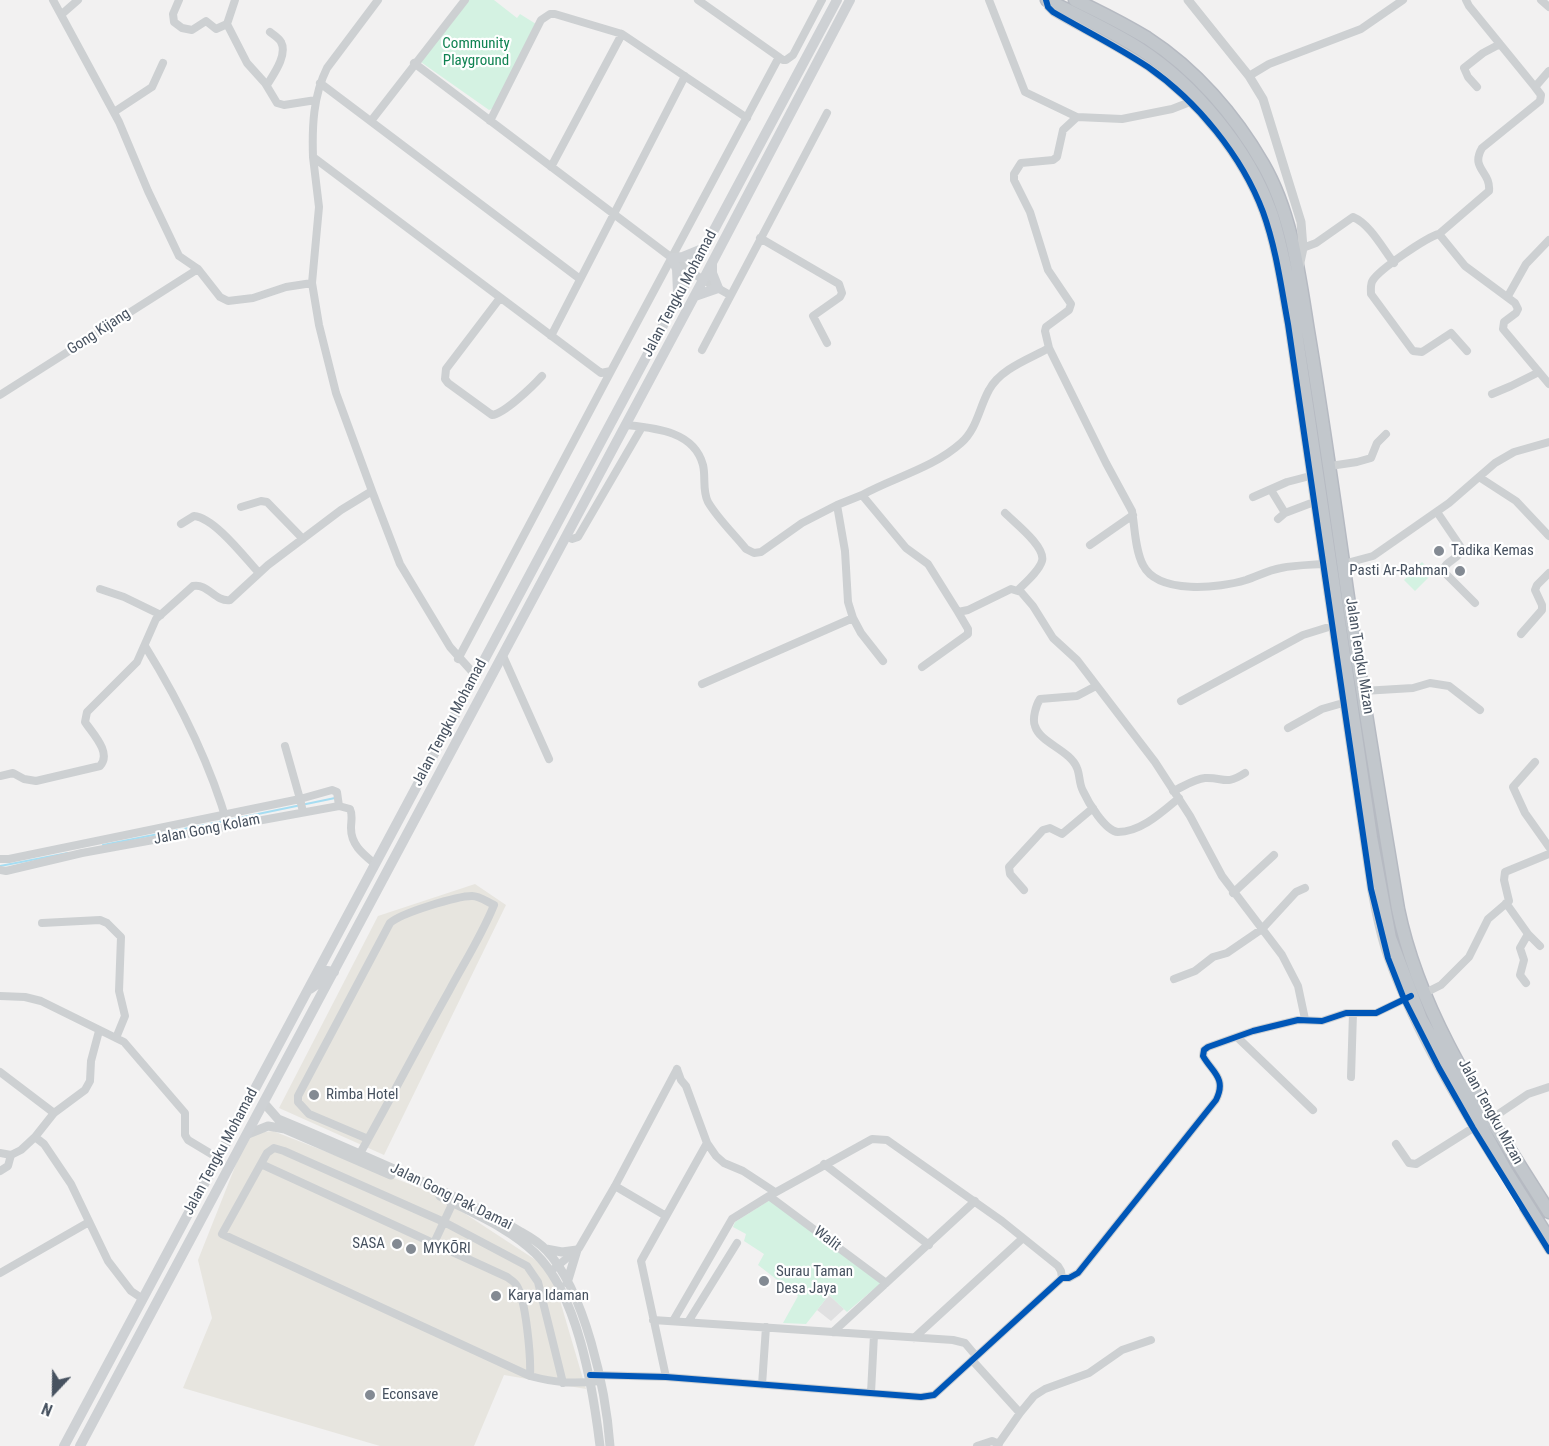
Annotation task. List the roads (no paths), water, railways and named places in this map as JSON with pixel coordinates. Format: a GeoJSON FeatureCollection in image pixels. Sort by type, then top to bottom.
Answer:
{"type":"FeatureCollection","features":[{"type":"Feature","properties":{"kind":"highway","name":"Jalan Tengku Mizan"},"geometry":{"type":"LineString","coordinates":[[1047,0],[1142,50],[1178,78],[1224,129],[1253,174],[1270,209],[1289,285],[1371,837],[1390,938],[1420,1019],[1506,1171],[1549,1239]]}},
{"type":"Feature","properties":{"kind":"highway","name":"Jalan Tengku Mizan"},"geometry":{"type":"LineString","coordinates":[[1075,0],[1150,40],[1197,78],[1225,106],[1264,165],[1298,249],[1298,273],[1413,996],[1458,1061],[1549,1212]]}},
{"type":"Feature","properties":{"kind":"main road","name":"Jalan Tengku Mohamad"},"geometry":{"type":"LineString","coordinates":[[64,1446],[837,0]]}},
{"type":"Feature","properties":{"kind":"main road","name":"Jalan Tengku Mohamad"},"geometry":{"type":"LineString","coordinates":[[80,1446],[695,296],[850,0]]}},
{"type":"Feature","properties":{"kind":"main road"},"geometry":{"type":"LineString","coordinates":[[677,299],[677,269],[672,258],[683,257],[705,248]]}},
{"type":"Feature","properties":{"kind":"main road"},"geometry":{"type":"LineString","coordinates":[[695,296],[718,288],[712,273],[712,262]]}},
{"type":"Feature","properties":{"kind":"main road"},"geometry":{"type":"LineString","coordinates":[[308,990],[320,982],[327,971],[334,972]]}},
{"type":"Feature","properties":{"kind":"main road"},"geometry":{"type":"LineString","coordinates":[[142,1299],[157,1305]]}},
{"type":"Feature","properties":{"kind":"street"},"geometry":{"type":"LineString","coordinates":[[53,0],[114,112],[179,255],[198,269],[220,297],[228,301],[263,296],[286,287],[312,284]]}},
{"type":"Feature","properties":{"kind":"street"},"geometry":{"type":"LineString","coordinates":[[62,14],[78,0]]}},
{"type":"Feature","properties":{"kind":"street"},"geometry":{"type":"LineString","coordinates":[[178,0],[173,14],[174,22],[185,30],[192,30],[206,21],[216,29],[226,24],[235,0]]}},
{"type":"Feature","properties":{"kind":"street"},"geometry":{"type":"LineString","coordinates":[[378,0],[327,68],[316,100],[313,157],[319,207],[312,284],[319,325],[336,393],[400,564],[458,659],[476,676]]}},
{"type":"Feature","properties":{"kind":"street"},"geometry":{"type":"LineString","coordinates":[[371,121],[465,0]]}},
{"type":"Feature","properties":{"kind":"street"},"geometry":{"type":"LineString","coordinates":[[698,0],[786,60],[793,55],[822,0]]}},
{"type":"Feature","properties":{"kind":"street"},"geometry":{"type":"LineString","coordinates":[[989,0],[1025,92],[1077,117],[1122,119],[1172,109],[1190,102]]}},
{"type":"Feature","properties":{"kind":"street"},"geometry":{"type":"LineString","coordinates":[[1047,0],[1048,7],[1053,12],[1146,66],[1190,102],[1224,141],[1263,214],[1275,255],[1286,313],[1371,889],[1388,958],[1413,996],[1439,1068],[1549,1251]]}},
{"type":"Feature","properties":{"kind":"street"},"geometry":{"type":"LineString","coordinates":[[1188,0],[1249,76],[1263,99],[1301,222],[1298,249],[1316,243],[1353,217],[1368,229],[1394,263]]}},
{"type":"Feature","properties":{"kind":"street"},"geometry":{"type":"LineString","coordinates":[[1249,76],[1269,64],[1361,29],[1402,0]]}},
{"type":"Feature","properties":{"kind":"street"},"geometry":{"type":"LineString","coordinates":[[1466,0],[1535,87],[1541,96],[1540,101],[1482,148],[1477,163],[1490,183],[1489,191],[1439,234],[1426,238],[1372,280],[1371,294],[1413,351],[1422,352],[1451,333],[1467,351]]}},
{"type":"Feature","properties":{"kind":"street"},"geometry":{"type":"LineString","coordinates":[[1541,0],[1549,7]]}},
{"type":"Feature","properties":{"kind":"street"},"geometry":{"type":"LineString","coordinates":[[490,121],[544,18],[555,14],[622,34],[747,118]]}},
{"type":"Feature","properties":{"kind":"street"},"geometry":{"type":"LineString","coordinates":[[226,24],[247,63],[267,85],[274,101],[281,105],[316,100]]}},
{"type":"Feature","properties":{"kind":"street"},"geometry":{"type":"LineString","coordinates":[[267,85],[279,62],[282,49],[281,42],[270,32]]}},
{"type":"Feature","properties":{"kind":"street"},"geometry":{"type":"LineString","coordinates":[[551,167],[622,34]]}},
{"type":"Feature","properties":{"kind":"street"},"geometry":{"type":"LineString","coordinates":[[1477,87],[1464,68],[1483,53],[1500,44]]}},
{"type":"Feature","properties":{"kind":"street"},"geometry":{"type":"LineString","coordinates":[[458,659],[779,57]]}},
{"type":"Feature","properties":{"kind":"street"},"geometry":{"type":"LineString","coordinates":[[114,112],[152,87],[164,63]]}},
{"type":"Feature","properties":{"kind":"street"},"geometry":{"type":"LineString","coordinates":[[414,63],[672,258],[703,280],[730,295]]}},
{"type":"Feature","properties":{"kind":"street"},"geometry":{"type":"LineString","coordinates":[[1535,87],[1549,71]]}},
{"type":"Feature","properties":{"kind":"street"},"geometry":{"type":"LineString","coordinates":[[551,336],[685,76]]}},
{"type":"Feature","properties":{"kind":"street"},"geometry":{"type":"LineString","coordinates":[[320,83],[580,279]]}},
{"type":"Feature","properties":{"kind":"street"},"geometry":{"type":"LineString","coordinates":[[702,350],[826,113]]}},
{"type":"Feature","properties":{"kind":"street"},"geometry":{"type":"LineString","coordinates":[[1077,117],[1063,130],[1057,157],[1053,160],[1022,163],[1014,174],[1014,180],[1030,212],[1048,270],[1071,304],[1069,310],[1046,327],[1049,348],[1129,504],[1142,564],[1152,575],[1177,586],[1198,587],[1239,582],[1284,567],[1323,564]]}},
{"type":"Feature","properties":{"kind":"street"},"geometry":{"type":"LineString","coordinates":[[313,157],[601,373],[611,371]]}},
{"type":"Feature","properties":{"kind":"street"},"geometry":{"type":"LineString","coordinates":[[1439,234],[1466,266],[1508,296],[1518,309],[1504,322],[1503,329],[1549,384]]}},
{"type":"Feature","properties":{"kind":"street"},"geometry":{"type":"LineString","coordinates":[[760,238],[839,284],[842,293],[840,297],[813,316],[827,343]]}},
{"type":"Feature","properties":{"kind":"street"},"geometry":{"type":"LineString","coordinates":[[1508,296],[1526,264],[1549,240]]}},
{"type":"Feature","properties":{"kind":"street","name":"Gong Kijang"},"geometry":{"type":"LineString","coordinates":[[0,395],[198,269]]}},
{"type":"Feature","properties":{"kind":"street"},"geometry":{"type":"LineString","coordinates":[[500,298],[446,369],[445,379],[492,415],[501,413],[515,399],[527,392],[542,376]]}},
{"type":"Feature","properties":{"kind":"street"},"geometry":{"type":"LineString","coordinates":[[626,425],[668,431],[684,439],[696,450],[704,468],[704,488],[709,503],[746,549],[754,553],[761,552],[802,523],[939,459],[961,443],[974,429],[990,389],[1002,375],[1049,348]]}},
{"type":"Feature","properties":{"kind":"street"},"geometry":{"type":"LineString","coordinates":[[1492,394],[1539,372]]}},
{"type":"Feature","properties":{"kind":"street"},"geometry":{"type":"LineString","coordinates":[[566,536],[572,539],[578,537],[642,427]]}},
{"type":"Feature","properties":{"kind":"street"},"geometry":{"type":"LineString","coordinates":[[1330,466],[1371,458],[1377,443],[1386,434]]}},
{"type":"Feature","properties":{"kind":"street"},"geometry":{"type":"LineString","coordinates":[[1343,564],[1373,556],[1437,512],[1495,463],[1514,452],[1549,442]]}},
{"type":"Feature","properties":{"kind":"street"},"geometry":{"type":"LineString","coordinates":[[1253,497],[1287,482],[1310,476]]}},
{"type":"Feature","properties":{"kind":"street"},"geometry":{"type":"LineString","coordinates":[[1479,477],[1516,501],[1549,536]]}},
{"type":"Feature","properties":{"kind":"street"},"geometry":{"type":"LineString","coordinates":[[1271,490],[1286,513]]}},
{"type":"Feature","properties":{"kind":"street"},"geometry":{"type":"LineString","coordinates":[[0,776],[13,773],[24,779],[36,781],[100,766],[103,762],[104,751],[85,722],[87,712],[132,667],[145,646],[151,628],[161,615],[193,586],[200,586],[221,600],[230,600],[259,573],[303,539],[341,510],[372,491]]}},
{"type":"Feature","properties":{"kind":"street"},"geometry":{"type":"LineString","coordinates":[[862,495],[906,548],[928,564],[968,629],[968,634],[922,667]]}},
{"type":"Feature","properties":{"kind":"street"},"geometry":{"type":"LineString","coordinates":[[241,507],[261,501],[267,502],[303,539]]}},
{"type":"Feature","properties":{"kind":"street"},"geometry":{"type":"LineString","coordinates":[[1278,519],[1286,513],[1314,502]]}},
{"type":"Feature","properties":{"kind":"street"},"geometry":{"type":"LineString","coordinates":[[837,505],[845,551],[847,594],[853,618],[865,639],[883,661]]}},
{"type":"Feature","properties":{"kind":"street"},"geometry":{"type":"LineString","coordinates":[[1437,512],[1461,551],[1459,555],[1444,565],[1443,571],[1475,603]]}},
{"type":"Feature","properties":{"kind":"street"},"geometry":{"type":"LineString","coordinates":[[1005,513],[1038,546],[1042,555],[1042,561],[1037,569],[1018,590]]}},
{"type":"Feature","properties":{"kind":"street"},"geometry":{"type":"LineString","coordinates":[[1090,545],[1133,515]]}},
{"type":"Feature","properties":{"kind":"street"},"geometry":{"type":"LineString","coordinates":[[181,524],[194,516],[203,518],[218,530],[259,573]]}},
{"type":"Feature","properties":{"kind":"street"},"geometry":{"type":"LineString","coordinates":[[1521,634],[1542,610],[1535,590],[1549,573]]}},
{"type":"Feature","properties":{"kind":"street"},"geometry":{"type":"LineString","coordinates":[[100,589],[118,594],[161,615]]}},
{"type":"Feature","properties":{"kind":"street"},"geometry":{"type":"LineString","coordinates":[[958,612],[968,610],[1011,589],[1018,590],[1033,606],[1053,638],[1077,660],[1155,762],[1179,798],[1233,893],[1282,955],[1296,980],[1305,1019]]}},
{"type":"Feature","properties":{"kind":"street"},"geometry":{"type":"LineString","coordinates":[[702,684],[853,618]]}},
{"type":"Feature","properties":{"kind":"street"},"geometry":{"type":"LineString","coordinates":[[1181,701],[1303,635],[1332,626]]}},
{"type":"Feature","properties":{"kind":"street"},"geometry":{"type":"LineString","coordinates":[[145,646],[162,673],[190,728],[226,821]]}},
{"type":"Feature","properties":{"kind":"street"},"geometry":{"type":"LineString","coordinates":[[503,656],[549,759]]}},
{"type":"Feature","properties":{"kind":"street"},"geometry":{"type":"LineString","coordinates":[[1363,691],[1413,688],[1431,683],[1449,686],[1480,710]]}},
{"type":"Feature","properties":{"kind":"street"},"geometry":{"type":"LineString","coordinates":[[1096,686],[1077,696],[1040,699],[1037,703],[1034,721],[1037,730],[1076,766],[1082,790],[1093,808],[1109,828],[1118,832],[1141,826],[1179,798]]}},
{"type":"Feature","properties":{"kind":"street"},"geometry":{"type":"LineString","coordinates":[[1288,728],[1322,708],[1343,703]]}},
{"type":"Feature","properties":{"kind":"street"},"geometry":{"type":"LineString","coordinates":[[285,746],[302,805]]}},
{"type":"Feature","properties":{"kind":"street"},"geometry":{"type":"LineString","coordinates":[[1535,762],[1513,788],[1525,813],[1549,847]]}},
{"type":"Feature","properties":{"kind":"street"},"geometry":{"type":"LineString","coordinates":[[1173,790],[1201,779],[1228,781],[1245,773]]}},
{"type":"Feature","properties":{"kind":"street"},"geometry":{"type":"LineString","coordinates":[[0,870],[23,861],[302,805],[332,790],[338,801],[350,808],[352,837],[355,846],[375,864]]}},
{"type":"Feature","properties":{"kind":"street","name":"Jalan Gong Kolam"},"geometry":{"type":"LineString","coordinates":[[226,821],[302,805],[338,801]]}},
{"type":"Feature","properties":{"kind":"street"},"geometry":{"type":"LineString","coordinates":[[1024,890],[1010,874],[1009,867],[1046,828],[1062,834],[1093,808]]}},
{"type":"Feature","properties":{"kind":"street"},"geometry":{"type":"LineString","coordinates":[[563,1383],[538,1282],[533,1272],[519,1260],[444,1222],[277,1149],[271,1149],[267,1153],[222,1234],[530,1376],[563,1383],[595,1378],[666,1377],[921,1397],[934,1395],[1062,1278],[1069,1278],[1078,1273],[1216,1100],[1220,1092],[1220,1082],[1218,1075],[1204,1059],[1203,1052],[1208,1047],[1253,1031],[1305,1019],[1322,1022],[1346,1013],[1376,1013],[1441,985],[1469,957],[1488,919],[1506,903],[1509,897],[1504,880],[1505,872],[1549,854]]}},
{"type":"Feature","properties":{"kind":"street"},"geometry":{"type":"LineString","coordinates":[[1233,893],[1274,855]]}},
{"type":"Feature","properties":{"kind":"street"},"geometry":{"type":"LineString","coordinates":[[0,859],[23,861]]}},
{"type":"Feature","properties":{"kind":"street"},"geometry":{"type":"LineString","coordinates":[[1174,980],[1195,971],[1213,957],[1227,953],[1262,929],[1296,892],[1305,888]]}},
{"type":"Feature","properties":{"kind":"street"},"geometry":{"type":"LineString","coordinates":[[358,1157],[368,1139],[494,905],[478,897],[466,896],[399,916],[386,930],[298,1096],[298,1102],[309,1114],[368,1139]]}},
{"type":"Feature","properties":{"kind":"street"},"geometry":{"type":"LineString","coordinates":[[1506,903],[1528,934],[1540,946]]}},
{"type":"Feature","properties":{"kind":"street"},"geometry":{"type":"LineString","coordinates":[[42,923],[104,921],[121,937],[119,992],[125,1016],[116,1038]]}},
{"type":"Feature","properties":{"kind":"street"},"geometry":{"type":"LineString","coordinates":[[1526,983],[1520,975],[1524,960],[1520,948],[1528,934]]}},
{"type":"Feature","properties":{"kind":"street"},"geometry":{"type":"LineString","coordinates":[[0,996],[25,997],[41,1001],[116,1038],[130,1048],[185,1113],[185,1135],[188,1140],[218,1158]]}},
{"type":"Feature","properties":{"kind":"street"},"geometry":{"type":"LineString","coordinates":[[1351,1077],[1353,1013]]}},
{"type":"Feature","properties":{"kind":"street"},"geometry":{"type":"LineString","coordinates":[[0,1153],[11,1155],[21,1150],[54,1113],[85,1090],[90,1081],[91,1061],[99,1030]]}},
{"type":"Feature","properties":{"kind":"street"},"geometry":{"type":"LineString","coordinates":[[1237,1037],[1313,1110]]}},
{"type":"Feature","properties":{"kind":"street"},"geometry":{"type":"LineString","coordinates":[[567,1283],[577,1250],[615,1186],[677,1069],[686,1086],[707,1143],[641,1261],[666,1377]]}},
{"type":"Feature","properties":{"kind":"street"},"geometry":{"type":"LineString","coordinates":[[0,1072],[54,1113]]}},
{"type":"Feature","properties":{"kind":"street"},"geometry":{"type":"LineString","coordinates":[[1491,1119],[1528,1094],[1549,1087]]}},
{"type":"Feature","properties":{"kind":"street","name":"Jalan Gong Pak Damai"},"geometry":{"type":"LineString","coordinates":[[264,1103],[278,1119],[502,1220],[546,1249],[580,1308],[610,1446]]}},
{"type":"Feature","properties":{"kind":"street","name":"Jalan Gong Pak Damai"},"geometry":{"type":"LineString","coordinates":[[248,1134],[268,1126],[285,1129],[358,1157]]}},
{"type":"Feature","properties":{"kind":"street"},"geometry":{"type":"LineString","coordinates":[[1396,1144],[1409,1163],[1416,1164],[1473,1128]]}},
{"type":"Feature","properties":{"kind":"street"},"geometry":{"type":"LineString","coordinates":[[35,1137],[44,1144],[71,1184],[108,1261],[131,1291],[142,1299]]}},
{"type":"Feature","properties":{"kind":"street"},"geometry":{"type":"LineString","coordinates":[[673,1321],[732,1219],[824,1164],[872,1139],[887,1140],[975,1201],[1058,1266],[1062,1278]]}},
{"type":"Feature","properties":{"kind":"street","name":"Walit"},"geometry":{"type":"LineString","coordinates":[[707,1143],[720,1160],[744,1171],[886,1283]]}},
{"type":"Feature","properties":{"kind":"street"},"geometry":{"type":"LineString","coordinates":[[0,1171],[8,1166],[11,1155]]}},
{"type":"Feature","properties":{"kind":"street"},"geometry":{"type":"LineString","coordinates":[[261,1164],[507,1277],[517,1285],[521,1294],[531,1358],[530,1376]]}},
{"type":"Feature","properties":{"kind":"street"},"geometry":{"type":"LineString","coordinates":[[824,1164],[929,1245]]}},
{"type":"Feature","properties":{"kind":"street"},"geometry":{"type":"LineString","coordinates":[[615,1186],[666,1216]]}},
{"type":"Feature","properties":{"kind":"street"},"geometry":{"type":"LineString","coordinates":[[434,1244],[454,1200]]}},
{"type":"Feature","properties":{"kind":"street","name":"Jalan Gong Pak Damai"},"geometry":{"type":"LineString","coordinates":[[454,1200],[509,1233],[555,1268]]}},
{"type":"Feature","properties":{"kind":"street"},"geometry":{"type":"LineString","coordinates":[[833,1332],[975,1201]]}},
{"type":"Feature","properties":{"kind":"street"},"geometry":{"type":"LineString","coordinates":[[0,1273],[89,1222]]}},
{"type":"Feature","properties":{"kind":"street"},"geometry":{"type":"LineString","coordinates":[[914,1338],[1023,1239]]}},
{"type":"Feature","properties":{"kind":"street"},"geometry":{"type":"LineString","coordinates":[[688,1322],[737,1244]]}},
{"type":"Feature","properties":{"kind":"street"},"geometry":{"type":"LineString","coordinates":[[546,1249],[562,1252],[577,1250]]}},
{"type":"Feature","properties":{"kind":"street"},"geometry":{"type":"LineString","coordinates":[[577,1250],[555,1268],[595,1378],[600,1446]]}},
{"type":"Feature","properties":{"kind":"street"},"geometry":{"type":"LineString","coordinates":[[653,1320],[953,1340],[964,1343],[1020,1413]]}},
{"type":"Feature","properties":{"kind":"street"},"geometry":{"type":"LineString","coordinates":[[762,1385],[766,1327]]}},
{"type":"Feature","properties":{"kind":"street"},"geometry":{"type":"LineString","coordinates":[[871,1393],[874,1335]]}},
{"type":"Feature","properties":{"kind":"street"},"geometry":{"type":"LineString","coordinates":[[977,1446],[992,1441],[998,1445],[1034,1396],[1045,1389],[1089,1373],[1122,1350],[1150,1340]]}},
{"type":"Feature","properties":{"kind":"waterway"},"geometry":{"type":"LineString","coordinates":[[229,820],[335,798]]}},
{"type":"Feature","properties":{"kind":"waterway"},"geometry":{"type":"LineString","coordinates":[[103,845],[224,821]]}},
{"type":"Feature","properties":{"kind":"waterway"},"geometry":{"type":"LineString","coordinates":[[0,866],[68,853]]}},
{"type":"Feature","properties":{"kind":"place","name":"Tadika Kemas"},"geometry":{"type":"Point","coordinates":[1439,551]}},
{"type":"Feature","properties":{"kind":"place","name":"Pasti Ar-Rahman"},"geometry":{"type":"Point","coordinates":[1460,571]}},
{"type":"Feature","properties":{"kind":"place","name":"Rimba Hotel"},"geometry":{"type":"Point","coordinates":[314,1095]}},
{"type":"Feature","properties":{"kind":"place","name":"SASA"},"geometry":{"type":"Point","coordinates":[397,1244]}},
{"type":"Feature","properties":{"kind":"place","name":"MYKŌRI"},"geometry":{"type":"Point","coordinates":[411,1249]}},
{"type":"Feature","properties":{"kind":"place","name":"Surau Taman Desa Jaya"},"geometry":{"type":"Point","coordinates":[764,1281]}},
{"type":"Feature","properties":{"kind":"place","name":"Karya Idaman"},"geometry":{"type":"Point","coordinates":[496,1296]}},
{"type":"Feature","properties":{"kind":"place","name":"Econsave"},"geometry":{"type":"Point","coordinates":[370,1395]}},
{"type":"Feature","properties":{"kind":"park label","name":"Community Playground"},"geometry":{"type":"Point","coordinates":[476,52]}}]}
